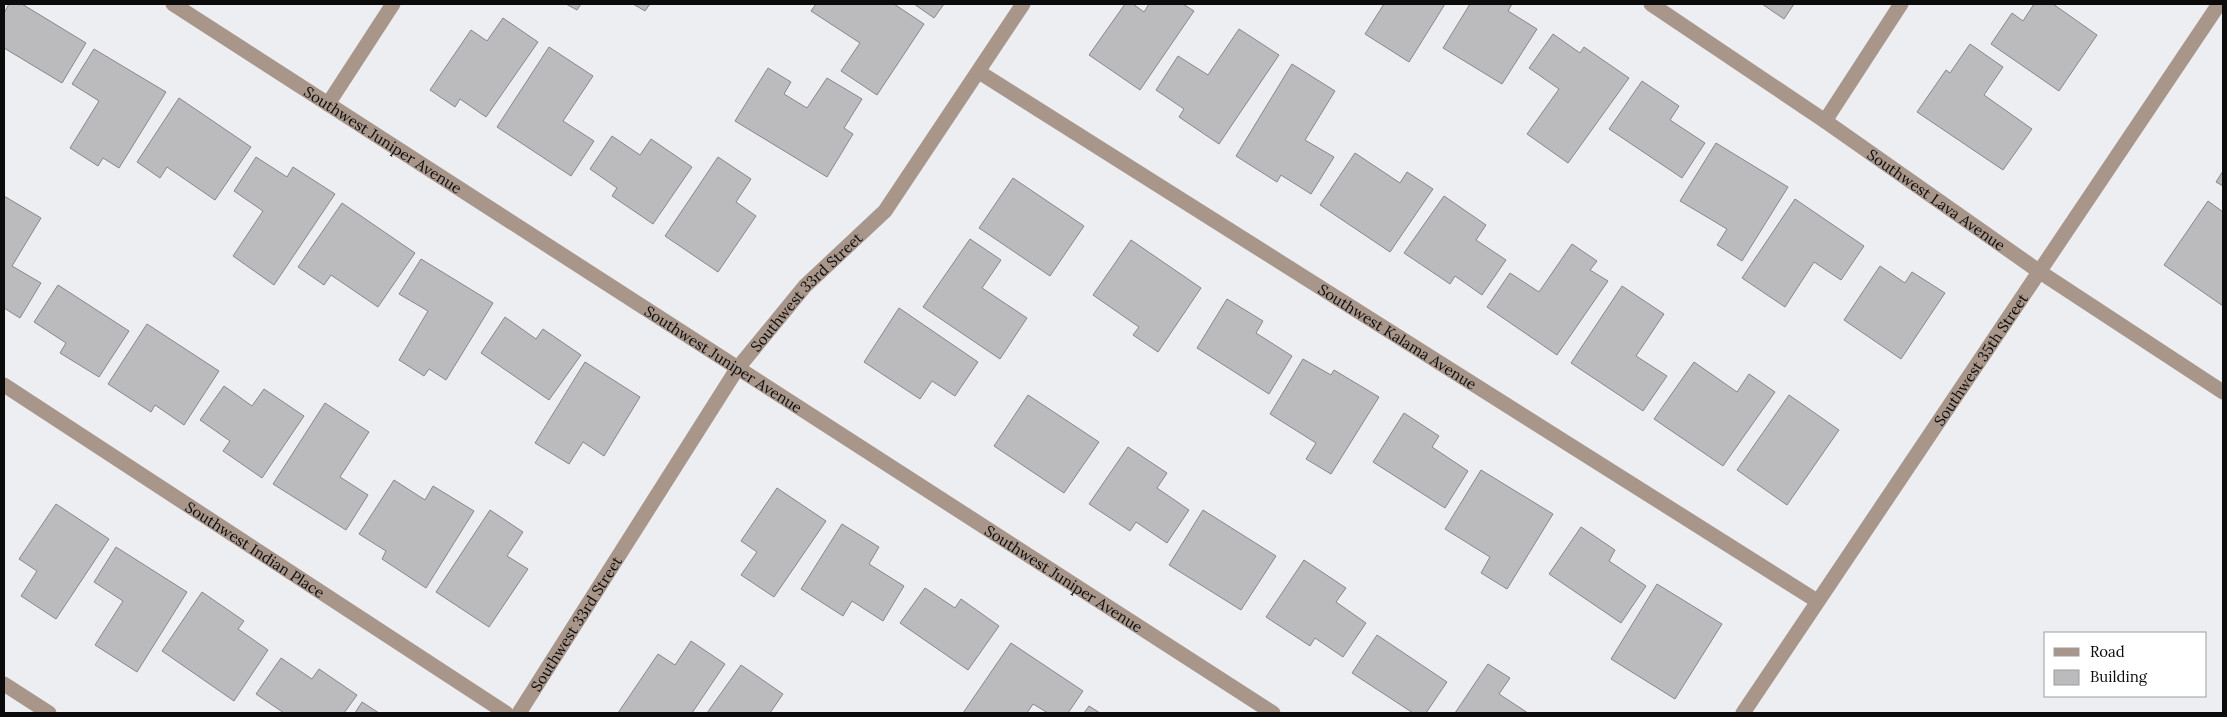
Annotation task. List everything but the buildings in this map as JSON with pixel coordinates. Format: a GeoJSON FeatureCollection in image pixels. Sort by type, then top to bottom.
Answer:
{"type":"FeatureCollection","features":[{"type":"Feature","properties":{"kind":"street","name":"Southwest Juniper Avenue"},"geometry":{"type":"LineString","coordinates":[[173,4],[1273,713]]}},
{"type":"Feature","properties":{"kind":"street"},"geometry":{"type":"LineString","coordinates":[[328,104],[393,4]]}},
{"type":"Feature","properties":{"kind":"street","name":"Southwest 33rd Street"},"geometry":{"type":"LineString","coordinates":[[519,713],[737,369],[805,286],[885,211],[1023,4]]}},
{"type":"Feature","properties":{"kind":"street","name":"Southwest Lava Avenue"},"geometry":{"type":"LineString","coordinates":[[1651,4],[1825,121],[2040,272],[2223,392]]}},
{"type":"Feature","properties":{"kind":"street"},"geometry":{"type":"LineString","coordinates":[[1825,121],[1901,4]]}},
{"type":"Feature","properties":{"kind":"street","name":"Southwest 35th Street"},"geometry":{"type":"LineString","coordinates":[[1743,713],[2219,4]]}},
{"type":"Feature","properties":{"kind":"street","name":"Southwest Kalama Avenue"},"geometry":{"type":"LineString","coordinates":[[979,72],[1817,601]]}},
{"type":"Feature","properties":{"kind":"street","name":"Southwest Indian Place"},"geometry":{"type":"LineString","coordinates":[[4,385],[506,713]]}},
{"type":"Feature","properties":{"kind":"street"},"geometry":{"type":"LineString","coordinates":[[4,684],[49,713]]}}]}
